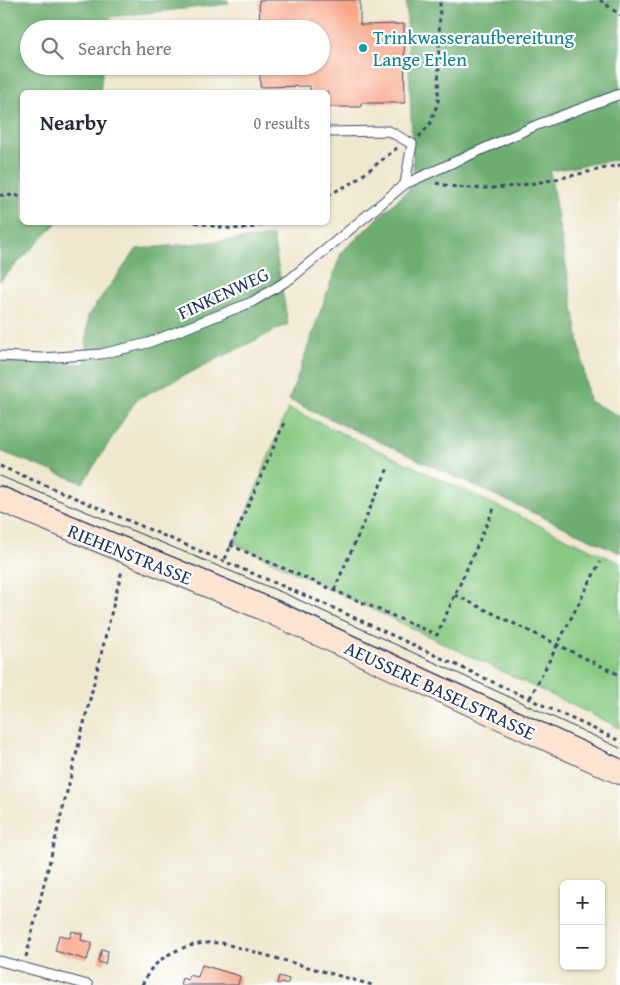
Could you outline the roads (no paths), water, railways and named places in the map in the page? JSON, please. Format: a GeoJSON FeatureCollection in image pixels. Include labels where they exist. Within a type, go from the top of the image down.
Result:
{"type":"FeatureCollection","features":[{"type":"Feature","properties":{"kind":"main road","name":"RIEHENSTRASSE"},"geometry":{"type":"LineString","coordinates":[[0,499],[126,553],[261,607]]}},
{"type":"Feature","properties":{"kind":"main road","name":"AEUSSERE BASELSTRASSE"},"geometry":{"type":"LineString","coordinates":[[261,607],[620,772]]}},
{"type":"Feature","properties":{"kind":"lane","name":"FINKENWEG"},"geometry":{"type":"LineString","coordinates":[[0,356],[42,358],[110,352],[148,344],[252,302],[290,279],[405,184],[537,125],[620,94]]}},
{"type":"Feature","properties":{"kind":"lane"},"geometry":{"type":"LineString","coordinates":[[330,132],[389,131],[412,144],[405,184]]}},
{"type":"Feature","properties":{"kind":"lane"},"geometry":{"type":"LineString","coordinates":[[0,961],[88,985]]}},
{"type":"Feature","properties":{"kind":"tram line"},"geometry":{"type":"LineString","coordinates":[[0,476],[286,594],[620,748]]}},
{"type":"Feature","properties":{"kind":"tram line"},"geometry":{"type":"LineString","coordinates":[[0,485],[282,602],[620,758]]}},
{"type":"Feature","properties":{"kind":"place","name":"Trinkwasseraufbereitung Lange Erlen"},"geometry":{"type":"Point","coordinates":[363,48]}}]}
